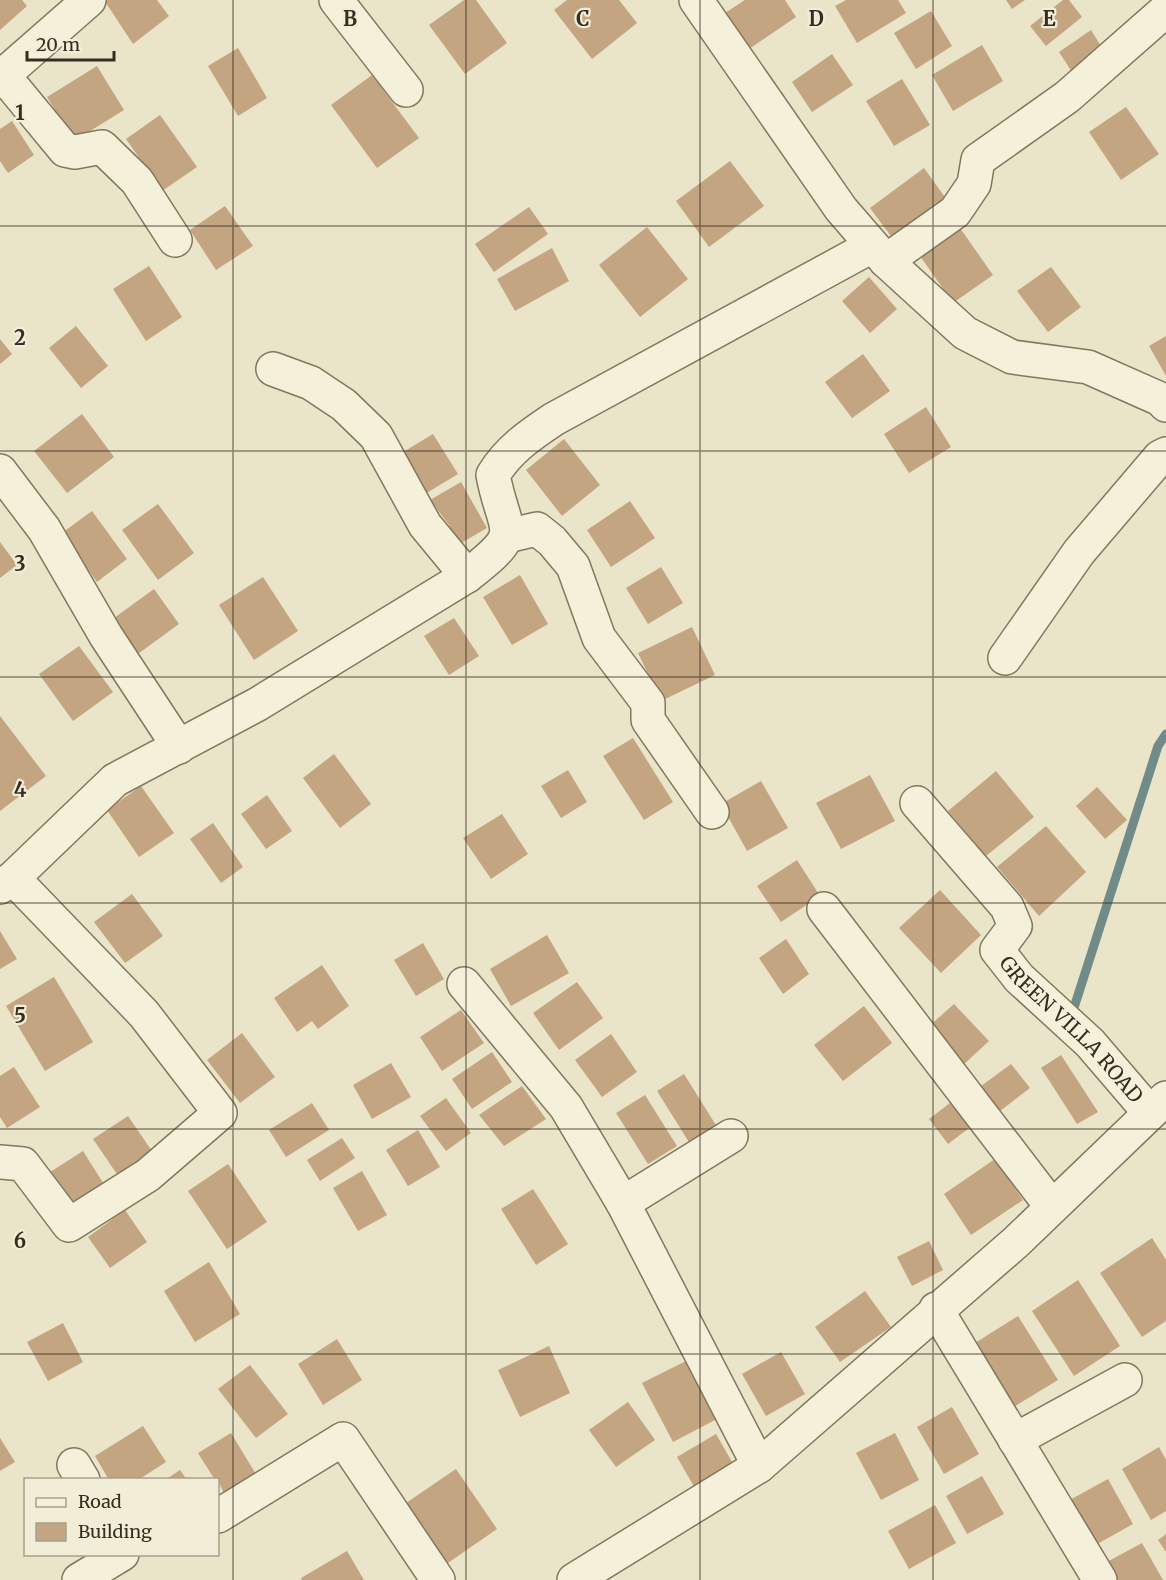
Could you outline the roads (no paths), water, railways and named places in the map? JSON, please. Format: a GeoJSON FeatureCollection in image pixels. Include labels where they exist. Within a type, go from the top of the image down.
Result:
{"type":"FeatureCollection","features":[{"type":"Feature","properties":{"kind":"street"},"geometry":{"type":"LineString","coordinates":[[89,0],[56,12],[1,77],[65,150],[75,152],[102,147],[137,181],[175,240]]}},
{"type":"Feature","properties":{"kind":"street"},"geometry":{"type":"LineString","coordinates":[[336,0],[406,90]]}},
{"type":"Feature","properties":{"kind":"street"},"geometry":{"type":"LineString","coordinates":[[696,0],[841,209],[879,254],[965,333],[1012,357],[1088,368],[1160,399],[1166,405]]}},
{"type":"Feature","properties":{"kind":"street"},"geometry":{"type":"LineString","coordinates":[[0,1162],[23,1164],[69,1225],[148,1175],[220,1113],[144,1014],[7,883],[115,780],[258,704],[467,576],[498,552],[507,536],[508,525],[493,475],[503,458],[523,440],[564,413],[879,254],[955,212],[974,184],[978,160],[1067,97],[1166,10]]}},
{"type":"Feature","properties":{"kind":"street"},"geometry":{"type":"LineString","coordinates":[[273,369],[311,383],[344,405],[376,436],[425,525],[467,576]]}},
{"type":"Feature","properties":{"kind":"street"},"geometry":{"type":"LineString","coordinates":[[1005,658],[1079,552],[1160,457],[1166,454]]}},
{"type":"Feature","properties":{"kind":"street"},"geometry":{"type":"LineString","coordinates":[[0,471],[44,529],[106,636],[179,747]]}},
{"type":"Feature","properties":{"kind":"street"},"geometry":{"type":"LineString","coordinates":[[507,536],[537,529],[552,541],[573,566],[599,638],[648,703],[648,720],[712,812]]}},
{"type":"Feature","properties":{"kind":"street","name":"GREEN VILLA ROAD"},"geometry":{"type":"LineString","coordinates":[[917,803],[1007,908],[1015,926],[997,950],[1019,978],[1158,1106]]}},
{"type":"Feature","properties":{"kind":"street"},"geometry":{"type":"LineString","coordinates":[[824,909],[1052,1207]]}},
{"type":"Feature","properties":{"kind":"street"},"geometry":{"type":"LineString","coordinates":[[464,984],[566,1107],[623,1203],[759,1466]]}},
{"type":"Feature","properties":{"kind":"street"},"geometry":{"type":"LineString","coordinates":[[574,1580],[759,1466],[820,1415],[936,1309],[1016,1242],[1158,1106]]}},
{"type":"Feature","properties":{"kind":"street"},"geometry":{"type":"LineString","coordinates":[[623,1203],[731,1136]]}},
{"type":"Feature","properties":{"kind":"street"},"geometry":{"type":"LineString","coordinates":[[936,1309],[1100,1580]]}},
{"type":"Feature","properties":{"kind":"street"},"geometry":{"type":"LineString","coordinates":[[1015,1440],[1125,1380]]}},
{"type":"Feature","properties":{"kind":"street"},"geometry":{"type":"LineString","coordinates":[[219,1515],[343,1439],[438,1580]]}},
{"type":"Feature","properties":{"kind":"street"},"geometry":{"type":"LineString","coordinates":[[79,1580],[119,1556]]}},
{"type":"Feature","properties":{"kind":"waterway"},"geometry":{"type":"LineString","coordinates":[[1071,1017],[1158,746],[1166,734]]}}]}
